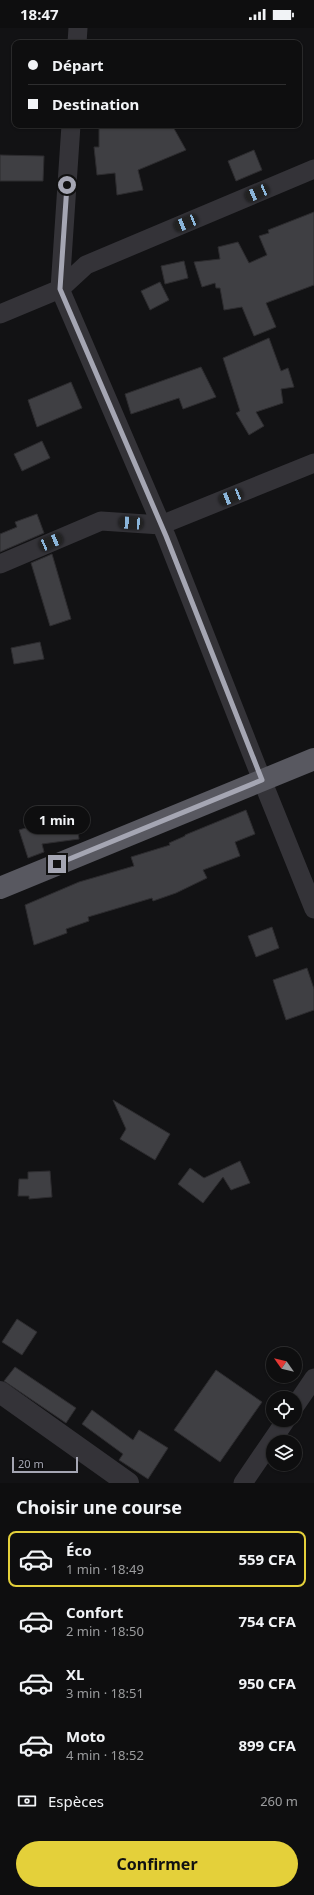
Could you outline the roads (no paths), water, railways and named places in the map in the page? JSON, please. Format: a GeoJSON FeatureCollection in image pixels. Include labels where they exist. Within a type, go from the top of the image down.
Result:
{"type":"FeatureCollection","features":[{"type":"Feature","properties":{"kind":"highway"},"geometry":{"type":"LineString","coordinates":[[0,888],[314,759]]}},
{"type":"Feature","properties":{"kind":"street"},"geometry":{"type":"LineString","coordinates":[[77,40],[78,28]]}},
{"type":"Feature","properties":{"kind":"street"},"geometry":{"type":"LineString","coordinates":[[71,128],[60,289],[161,525],[314,909]]}},
{"type":"Feature","properties":{"kind":"street"},"geometry":{"type":"LineString","coordinates":[[0,314],[60,289],[86,265],[314,170]]}},
{"type":"Feature","properties":{"kind":"street"},"geometry":{"type":"LineString","coordinates":[[0,564],[101,521],[161,525],[314,463]]}},
{"type":"Feature","properties":{"kind":"street"},"geometry":{"type":"LineString","coordinates":[[302,1396],[314,1378]]}},
{"type":"Feature","properties":{"kind":"street"},"geometry":{"type":"LineString","coordinates":[[0,1392],[128,1483]]}},
{"type":"Feature","properties":{"kind":"street"},"geometry":{"type":"LineString","coordinates":[[243,1483],[281,1427]]}}]}
